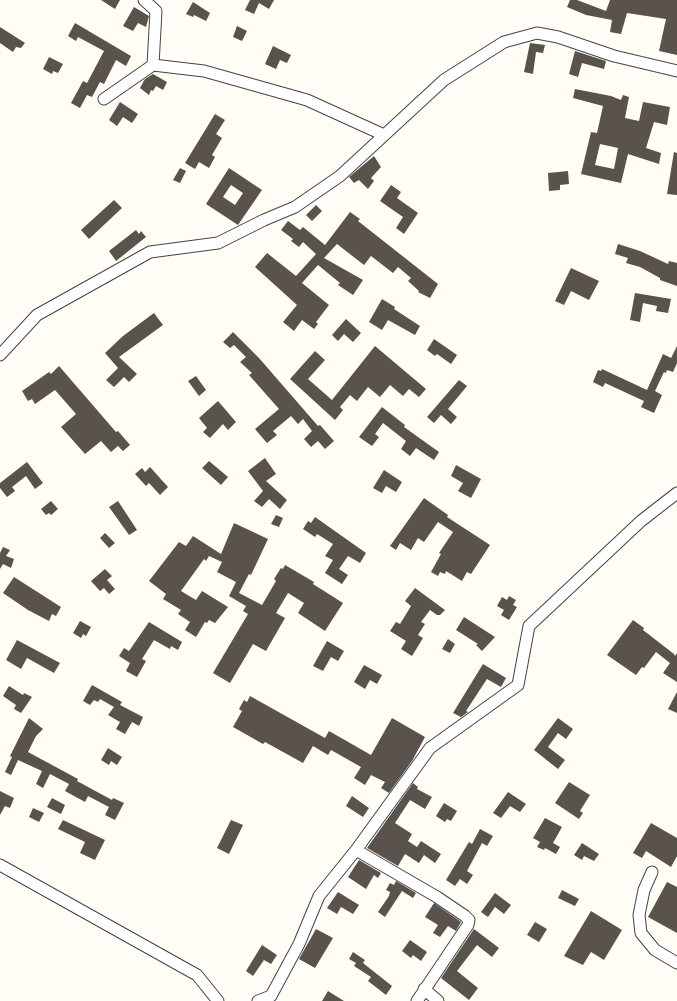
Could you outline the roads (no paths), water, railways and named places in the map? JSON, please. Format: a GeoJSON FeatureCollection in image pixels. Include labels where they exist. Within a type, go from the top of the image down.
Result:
{"type":"FeatureCollection","features":[{"type":"Feature","properties":{"kind":"street"},"geometry":{"type":"LineString","coordinates":[[144,0],[156,10],[154,65]]}},
{"type":"Feature","properties":{"kind":"street"},"geometry":{"type":"LineString","coordinates":[[0,355],[37,315],[150,252],[218,242],[295,207],[340,176],[444,80],[504,42],[537,33],[558,37],[614,56],[677,71]]}},
{"type":"Feature","properties":{"kind":"street"},"geometry":{"type":"LineString","coordinates":[[104,99],[154,65],[204,71],[307,100],[384,134]]}},
{"type":"Feature","properties":{"kind":"street"},"geometry":{"type":"LineString","coordinates":[[258,1001],[271,996],[299,944],[319,896],[356,850],[430,748],[518,686],[528,626],[641,521],[677,493]]}},
{"type":"Feature","properties":{"kind":"street"},"geometry":{"type":"LineString","coordinates":[[356,850],[437,897],[466,916],[469,920],[468,925],[417,1001]]}},
{"type":"Feature","properties":{"kind":"street"},"geometry":{"type":"LineString","coordinates":[[0,865],[197,975],[218,1001]]}},
{"type":"Feature","properties":{"kind":"street"},"geometry":{"type":"LineString","coordinates":[[652,872],[644,890],[638,915],[641,933],[655,950],[677,963]]}},
{"type":"Feature","properties":{"kind":"street"},"geometry":{"type":"LineString","coordinates":[[424,989],[438,1001]]}}]}
